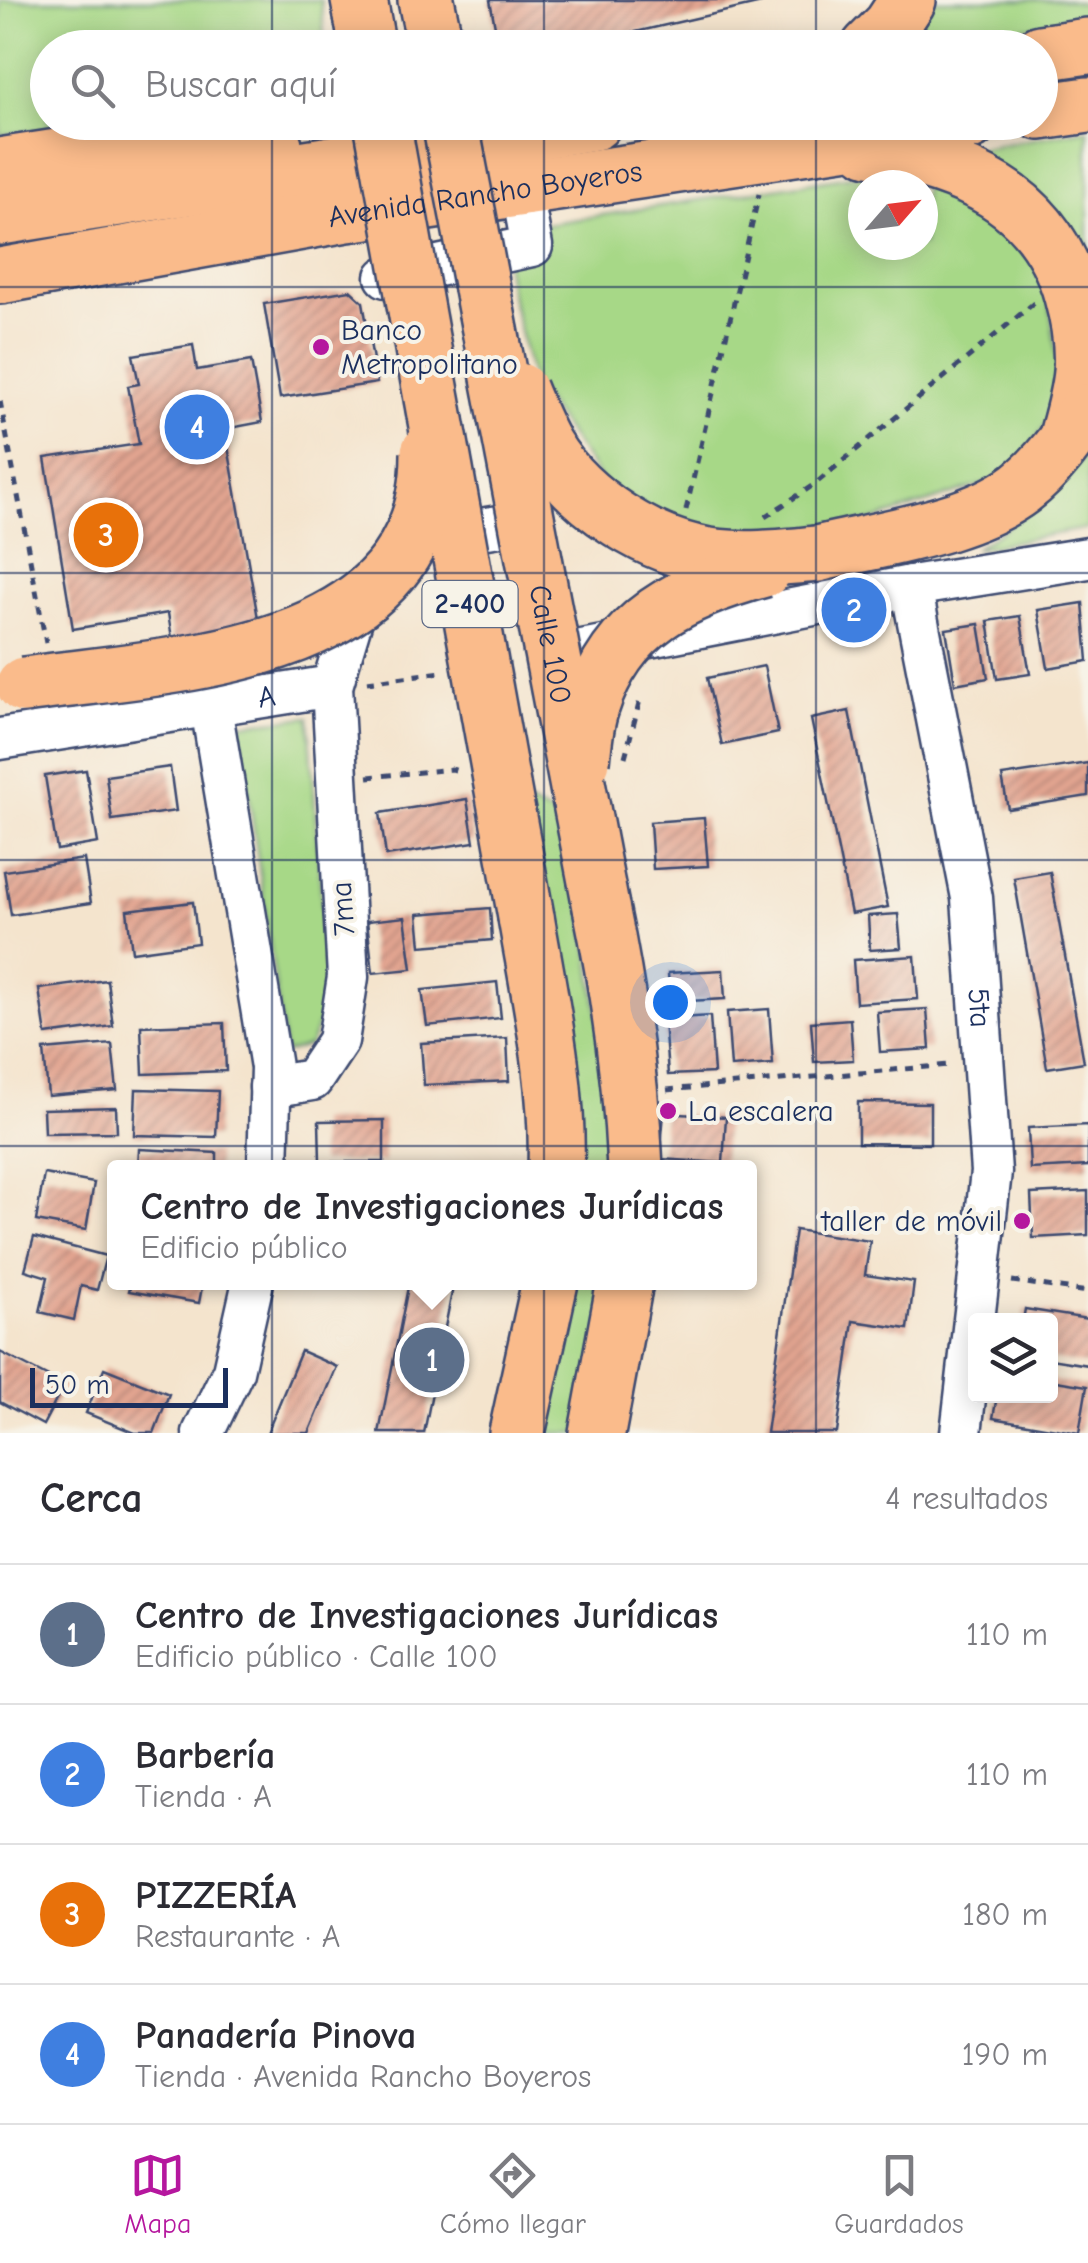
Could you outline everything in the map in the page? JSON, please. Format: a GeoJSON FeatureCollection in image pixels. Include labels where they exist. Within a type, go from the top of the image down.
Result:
{"type":"FeatureCollection","features":[{"type":"Feature","properties":{"kind":"highway"},"geometry":{"type":"LineString","coordinates":[[359,0],[365,30]]}},
{"type":"Feature","properties":{"kind":"highway"},"geometry":{"type":"LineString","coordinates":[[426,0],[432,30]]}},
{"type":"Feature","properties":{"kind":"highway"},"geometry":{"type":"LineString","coordinates":[[887,30],[915,22]]}},
{"type":"Feature","properties":{"kind":"highway"},"geometry":{"type":"LineString","coordinates":[[1058,44],[1088,46]]}},
{"type":"Feature","properties":{"kind":"highway"},"geometry":{"type":"LineString","coordinates":[[1058,110],[1088,106]]}},
{"type":"Feature","properties":{"kind":"highway"},"geometry":{"type":"LineString","coordinates":[[0,166],[109,149],[347,140]]}},
{"type":"Feature","properties":{"kind":"highway","name":"Avenida Rancho Boyeros"},"geometry":{"type":"LineString","coordinates":[[0,217],[374,140]]}},
{"type":"Feature","properties":{"kind":"highway","name":"2-400"},"geometry":{"type":"LineString","coordinates":[[379,140],[414,290],[526,917],[546,1033],[556,1160]]}},
{"type":"Feature","properties":{"kind":"highway","name":"Calle 100"},"geometry":{"type":"LineString","coordinates":[[463,140],[480,275],[600,777],[602,907],[632,1091],[635,1160]]}},
{"type":"Feature","properties":{"kind":"highway","name":"Avenida Rancho Boyeros"},"geometry":{"type":"LineString","coordinates":[[3,276],[346,214],[521,188],[773,170],[896,140]]}},
{"type":"Feature","properties":{"kind":"highway"},"geometry":{"type":"LineString","coordinates":[[600,777],[589,711],[616,652],[644,621],[731,577],[944,522],[1020,489],[1077,422],[1082,351],[1078,320],[1066,276],[1044,233],[1026,212],[987,185],[938,164],[880,150],[834,144],[773,170]]}},
{"type":"Feature","properties":{"kind":"highway"},"geometry":{"type":"LineString","coordinates":[[480,275],[520,394],[546,448],[580,489],[649,536],[685,551],[747,559],[816,554]]}},
{"type":"Feature","properties":{"kind":"highway"},"geometry":{"type":"LineString","coordinates":[[24,674],[224,656],[332,620],[384,580],[417,528],[429,471],[429,432],[414,290]]}},
{"type":"Feature","properties":{"kind":"highway"},"geometry":{"type":"LineString","coordinates":[[518,1433],[548,1290]]}},
{"type":"Feature","properties":{"kind":"highway"},"geometry":{"type":"LineString","coordinates":[[596,1433],[624,1290]]}},
{"type":"Feature","properties":{"kind":"street"},"geometry":{"type":"LineString","coordinates":[[442,0],[448,30]]}},
{"type":"Feature","properties":{"kind":"street"},"geometry":{"type":"LineString","coordinates":[[436,536],[385,275],[532,246],[521,188]]}},
{"type":"Feature","properties":{"kind":"street"},"geometry":{"type":"LineString","coordinates":[[332,686],[374,549],[499,526]]}},
{"type":"Feature","properties":{"kind":"street"},"geometry":{"type":"LineString","coordinates":[[567,652],[912,586],[1088,558]]}},
{"type":"Feature","properties":{"kind":"street","name":"5ta"},"geometry":{"type":"LineString","coordinates":[[912,586],[972,898],[992,1172],[961,1433]]}},
{"type":"Feature","properties":{"kind":"street","name":"A"},"geometry":{"type":"LineString","coordinates":[[0,740],[332,686]]}},
{"type":"Feature","properties":{"kind":"street","name":"7ma"},"geometry":{"type":"LineString","coordinates":[[270,1087],[312,1080],[338,1041],[348,977],[332,686]]}},
{"type":"Feature","properties":{"kind":"street"},"geometry":{"type":"LineString","coordinates":[[210,706],[270,1067],[268,1160]]}},
{"type":"Feature","properties":{"kind":"street"},"geometry":{"type":"LineString","coordinates":[[203,1433],[233,1371],[251,1290]]}},
{"type":"Feature","properties":{"kind":"path"},"geometry":{"type":"LineString","coordinates":[[683,522],[773,170]]}},
{"type":"Feature","properties":{"kind":"path"},"geometry":{"type":"LineString","coordinates":[[751,526],[815,484],[1066,276]]}},
{"type":"Feature","properties":{"kind":"path"},"geometry":{"type":"LineString","coordinates":[[0,401],[24,674]]}},
{"type":"Feature","properties":{"kind":"path"},"geometry":{"type":"LineString","coordinates":[[600,777],[640,698]]}},
{"type":"Feature","properties":{"kind":"path"},"geometry":{"type":"LineString","coordinates":[[650,1091],[983,1062]]}},
{"type":"Feature","properties":{"kind":"path"},"geometry":{"type":"LineString","coordinates":[[979,1277],[1088,1292]]}},
{"type":"Feature","properties":{"kind":"green space"},"geometry":{"type":"Polygon","coordinates":[[[0,0],[321,0],[324,30],[30,30],[30,131],[0,135],[0,0]]]}},
{"type":"Feature","properties":{"kind":"green space"},"geometry":{"type":"Polygon","coordinates":[[[932,0],[1068,0],[1088,4],[1088,20],[1002,30],[914,30],[932,0]]]}},
{"type":"Feature","properties":{"kind":"green space"},"geometry":{"type":"Polygon","coordinates":[[[1088,129],[1088,244],[1084,256],[953,153],[1026,140],[1058,140],[1058,134],[1088,129]]]}},
{"type":"Feature","properties":{"kind":"green space"},"geometry":{"type":"Polygon","coordinates":[[[848,176],[848,260],[938,260],[938,179],[951,182],[1043,254],[1062,400],[1011,475],[868,522],[789,530],[705,530],[667,523],[605,485],[533,384],[509,287],[501,231],[848,176]]]}},
{"type":"Feature","properties":{"kind":"green space"},"geometry":{"type":"Polygon","coordinates":[[[1088,454],[1088,528],[974,549],[1010,525],[1088,454]]]}},
{"type":"Feature","properties":{"kind":"green space"},"geometry":{"type":"Polygon","coordinates":[[[309,717],[328,998],[310,1045],[285,1053],[239,724],[309,717]]]}},
{"type":"Feature","properties":{"kind":"green space"},"geometry":{"type":"Polygon","coordinates":[[[522,801],[570,822],[619,1160],[569,1160],[522,801]]]}},
{"type":"Feature","properties":{"kind":"green space"},"geometry":{"type":"Polygon","coordinates":[[[563,1290],[610,1290],[581,1433],[534,1433],[563,1290]]]}},
{"type":"Feature","properties":{"kind":"building"},"geometry":{"type":"Polygon","coordinates":[[[490,0],[766,0],[644,30],[496,30],[490,0]]]}},
{"type":"Feature","properties":{"kind":"building","name":"Banco Metropolitano"},"geometry":{"type":"Polygon","coordinates":[[[350,290],[363,302],[377,383],[280,398],[264,304],[350,290]]]}},
{"type":"Feature","properties":{"kind":"building"},"geometry":{"type":"Polygon","coordinates":[[[193,345],[197,370],[251,361],[262,422],[225,429],[260,630],[173,645],[168,613],[73,629],[45,458],[139,444],[128,386],[139,384],[133,355],[193,345]]]}},
{"type":"Feature","properties":{"kind":"building"},"geometry":{"type":"Polygon","coordinates":[[[1083,603],[1088,661],[1048,668],[1038,610],[1083,603]]]}},
{"type":"Feature","properties":{"kind":"building"},"geometry":{"type":"Polygon","coordinates":[[[1020,616],[1030,674],[997,679],[988,621],[1020,616]]]}},
{"type":"Feature","properties":{"kind":"building"},"geometry":{"type":"Polygon","coordinates":[[[979,624],[988,678],[955,684],[946,629],[979,624]]]}},
{"type":"Feature","properties":{"kind":"building"},"geometry":{"type":"Polygon","coordinates":[[[764,666],[778,733],[722,745],[707,678],[764,666]]]}},
{"type":"Feature","properties":{"kind":"building"},"geometry":{"type":"Polygon","coordinates":[[[849,711],[888,907],[851,914],[811,719],[849,711]]]}},
{"type":"Feature","properties":{"kind":"building"},"geometry":{"type":"Polygon","coordinates":[[[1088,763],[1088,796],[1008,809],[1002,776],[1088,763]]]}},
{"type":"Feature","properties":{"kind":"building"},"geometry":{"type":"Polygon","coordinates":[[[170,767],[176,811],[112,820],[106,776],[170,767]]]}},
{"type":"Feature","properties":{"kind":"building"},"geometry":{"type":"Polygon","coordinates":[[[86,770],[98,843],[57,850],[45,776],[86,770]]]}},
{"type":"Feature","properties":{"kind":"building"},"geometry":{"type":"Polygon","coordinates":[[[467,799],[474,842],[386,856],[380,813],[467,799]]]}},
{"type":"Feature","properties":{"kind":"building"},"geometry":{"type":"Polygon","coordinates":[[[704,818],[708,866],[653,869],[650,822],[704,818]]]}},
{"type":"Feature","properties":{"kind":"building"},"geometry":{"type":"Polygon","coordinates":[[[84,859],[91,903],[11,915],[4,871],[84,859]]]}},
{"type":"Feature","properties":{"kind":"building"},"geometry":{"type":"Polygon","coordinates":[[[1050,872],[1084,1062],[1047,1068],[1014,878],[1050,872]]]}},
{"type":"Feature","properties":{"kind":"building"},"geometry":{"type":"Polygon","coordinates":[[[193,902],[198,943],[132,952],[127,910],[193,902]]]}},
{"type":"Feature","properties":{"kind":"building"},"geometry":{"type":"Polygon","coordinates":[[[490,908],[492,940],[421,946],[418,914],[490,908]]]}},
{"type":"Feature","properties":{"kind":"building"},"geometry":{"type":"Polygon","coordinates":[[[898,914],[901,948],[870,950],[868,916],[898,914]]]}},
{"type":"Feature","properties":{"kind":"building"},"geometry":{"type":"Polygon","coordinates":[[[405,917],[412,969],[373,973],[367,921],[405,917]]]}},
{"type":"Feature","properties":{"kind":"building"},"geometry":{"type":"Polygon","coordinates":[[[915,956],[918,999],[856,1003],[853,960],[915,956]]]}},
{"type":"Feature","properties":{"kind":"building"},"geometry":{"type":"Polygon","coordinates":[[[723,970],[725,999],[670,1002],[668,973],[723,970]]]}},
{"type":"Feature","properties":{"kind":"building"},"geometry":{"type":"Polygon","coordinates":[[[107,980],[113,1026],[46,1035],[39,989],[107,980]]]}},
{"type":"Feature","properties":{"kind":"building"},"geometry":{"type":"Polygon","coordinates":[[[497,982],[501,1018],[427,1026],[422,990],[497,982]]]}},
{"type":"Feature","properties":{"kind":"building"},"geometry":{"type":"Polygon","coordinates":[[[769,1009],[773,1064],[731,1067],[727,1012],[769,1009]]]}},
{"type":"Feature","properties":{"kind":"building"},"geometry":{"type":"Polygon","coordinates":[[[927,1009],[930,1049],[880,1052],[877,1012],[927,1009]]]}},
{"type":"Feature","properties":{"kind":"building"},"geometry":{"type":"Polygon","coordinates":[[[710,1016],[714,1073],[668,1075],[664,1019],[710,1016]]]}},
{"type":"Feature","properties":{"kind":"building"},"geometry":{"type":"Polygon","coordinates":[[[850,1019],[853,1060],[814,1062],[811,1022],[850,1019]]]}},
{"type":"Feature","properties":{"kind":"building"},"geometry":{"type":"Polygon","coordinates":[[[224,1023],[226,1071],[143,1074],[141,1026],[224,1023]]]}},
{"type":"Feature","properties":{"kind":"building"},"geometry":{"type":"Polygon","coordinates":[[[507,1038],[509,1081],[424,1085],[421,1043],[507,1038]]]}},
{"type":"Feature","properties":{"kind":"building"},"geometry":{"type":"Polygon","coordinates":[[[112,1044],[117,1090],[48,1096],[44,1050],[112,1044]]]}},
{"type":"Feature","properties":{"kind":"building"},"geometry":{"type":"Polygon","coordinates":[[[136,1089],[218,1091],[216,1137],[134,1135],[136,1089]]]}},
{"type":"Feature","properties":{"kind":"building"},"geometry":{"type":"Polygon","coordinates":[[[858,1102],[930,1103],[930,1144],[858,1143],[858,1102]]]}},
{"type":"Feature","properties":{"kind":"building"},"geometry":{"type":"Polygon","coordinates":[[[116,1107],[117,1132],[44,1133],[43,1109],[116,1107]]]}},
{"type":"Feature","properties":{"kind":"building"},"geometry":{"type":"Polygon","coordinates":[[[664,1113],[726,1117],[723,1160],[660,1159],[664,1113]]]}},
{"type":"Feature","properties":{"kind":"building"},"geometry":{"type":"Polygon","coordinates":[[[384,1120],[384,1160],[320,1160],[319,1121],[384,1120]]]}},
{"type":"Feature","properties":{"kind":"building"},"geometry":{"type":"Polygon","coordinates":[[[1088,1125],[1088,1166],[1030,1169],[1028,1128],[1088,1125]]]}},
{"type":"Feature","properties":{"kind":"building"},"geometry":{"type":"Polygon","coordinates":[[[139,1149],[217,1153],[217,1160],[138,1160],[139,1149]]]}},
{"type":"Feature","properties":{"kind":"building"},"geometry":{"type":"Polygon","coordinates":[[[44,1174],[94,1183],[86,1230],[36,1221],[44,1174]]]}},
{"type":"Feature","properties":{"kind":"building"},"geometry":{"type":"Polygon","coordinates":[[[1088,1191],[1088,1235],[1033,1238],[1031,1194],[1088,1191]]]}},
{"type":"Feature","properties":{"kind":"building"},"geometry":{"type":"Polygon","coordinates":[[[795,1230],[870,1241],[865,1275],[914,1282],[908,1329],[853,1321],[837,1433],[766,1433],[795,1230]]]}},
{"type":"Feature","properties":{"kind":"building"},"geometry":{"type":"Polygon","coordinates":[[[34,1237],[106,1256],[97,1290],[81,1286],[74,1320],[40,1312],[48,1277],[25,1270],[34,1237]]]}},
{"type":"Feature","properties":{"kind":"building"},"geometry":{"type":"Polygon","coordinates":[[[129,1290],[201,1290],[199,1303],[129,1290]]]}},
{"type":"Feature","properties":{"kind":"building"},"geometry":{"type":"Polygon","coordinates":[[[407,1290],[452,1290],[424,1433],[379,1433],[407,1290]]]}},
{"type":"Feature","properties":{"kind":"building"},"geometry":{"type":"Polygon","coordinates":[[[1058,1314],[1088,1319],[1088,1365],[1058,1360],[1058,1314]]]}},
{"type":"Feature","properties":{"kind":"building"},"geometry":{"type":"Polygon","coordinates":[[[301,1351],[337,1367],[309,1433],[267,1433],[301,1351]]]}},
{"type":"Feature","properties":{"kind":"building"},"geometry":{"type":"Polygon","coordinates":[[[0,1352],[64,1385],[43,1425],[0,1402],[0,1352]]]}},
{"type":"Feature","properties":{"kind":"building"},"geometry":{"type":"Polygon","coordinates":[[[104,1368],[169,1394],[154,1433],[135,1433],[86,1413],[104,1368]]]}},
{"type":"Feature","properties":{"kind":"building"},"geometry":{"type":"Polygon","coordinates":[[[1058,1381],[1087,1386],[1079,1433],[993,1418],[996,1403],[1058,1403],[1058,1381]]]}},
{"type":"Feature","properties":{"kind":"place","name":"Banco Metropolitano"},"geometry":{"type":"Point","coordinates":[321,347]}},
{"type":"Feature","properties":{"kind":"place","name":"Panadería Pinova"},"geometry":{"type":"Point","coordinates":[197,427]}},
{"type":"Feature","properties":{"kind":"place","name":"PIZZERÍA"},"geometry":{"type":"Point","coordinates":[106,535]}},
{"type":"Feature","properties":{"kind":"place","name":"Barbería"},"geometry":{"type":"Point","coordinates":[854,610]}},
{"type":"Feature","properties":{"kind":"place","name":"La escalera"},"geometry":{"type":"Point","coordinates":[668,1111]}},
{"type":"Feature","properties":{"kind":"place","name":"taller de móvil"},"geometry":{"type":"Point","coordinates":[1022,1221]}},
{"type":"Feature","properties":{"kind":"place","name":"Centro de Investigaciones Jurídicas"},"geometry":{"type":"Point","coordinates":[432,1360]}}]}
